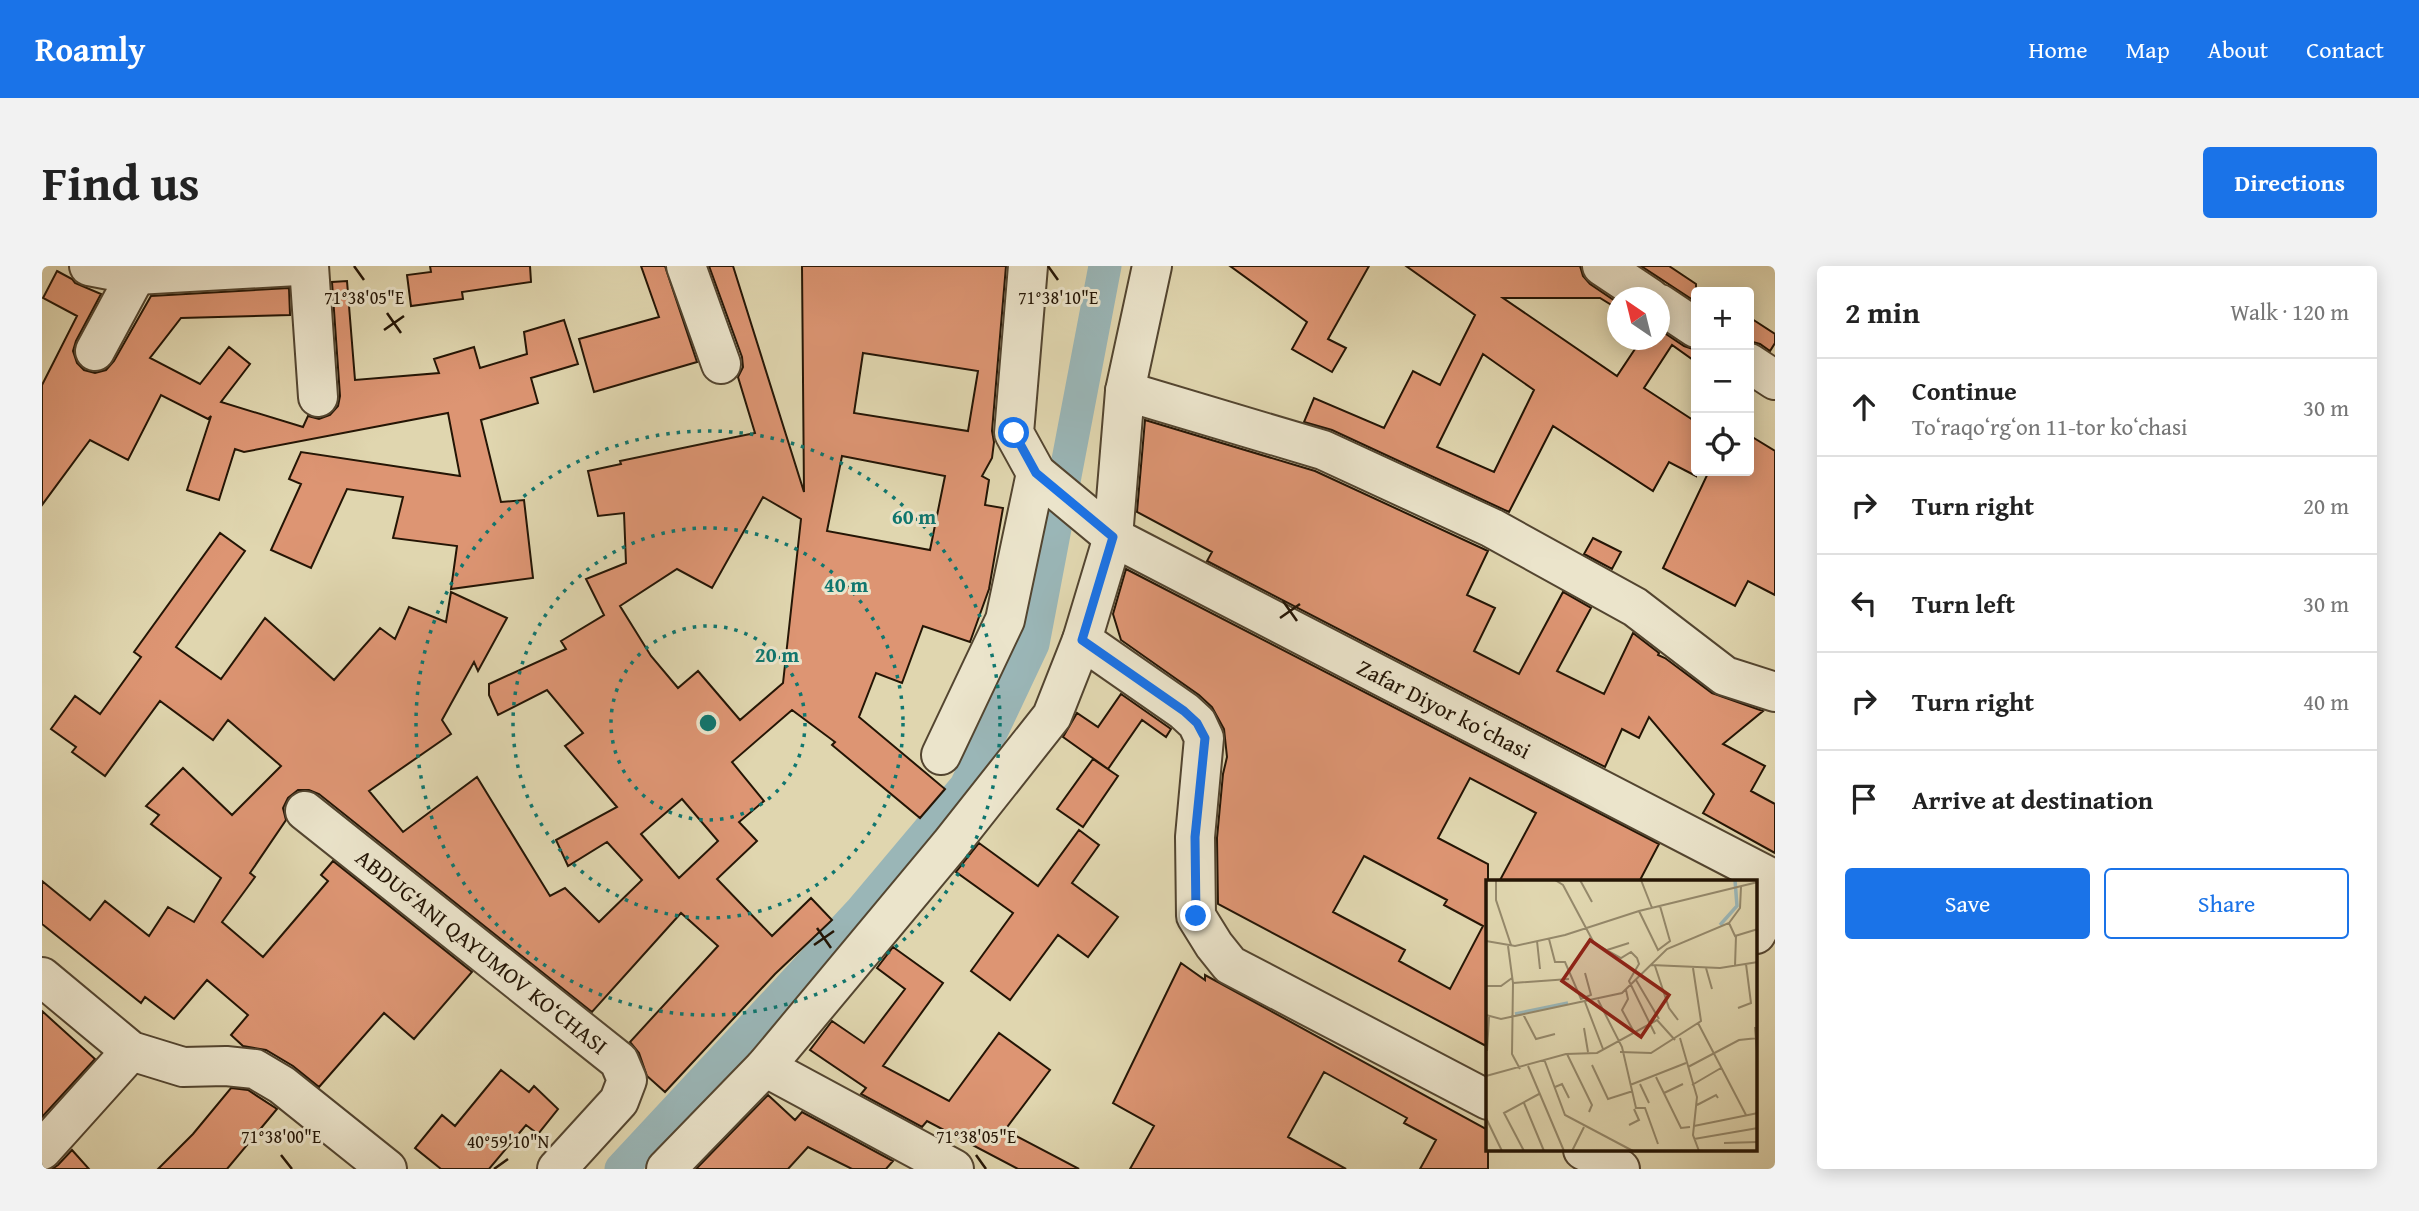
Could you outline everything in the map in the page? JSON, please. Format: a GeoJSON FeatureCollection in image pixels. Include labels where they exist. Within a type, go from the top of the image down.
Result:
{"type":"FeatureCollection","features":[{"type":"Feature","properties":{"kind":"street"},"geometry":{"type":"LineString","coordinates":[[89,266],[136,275],[297,266]]}},
{"type":"Feature","properties":{"kind":"street"},"geometry":{"type":"LineString","coordinates":[[309,266],[318,397]]}},
{"type":"Feature","properties":{"kind":"street"},"geometry":{"type":"LineString","coordinates":[[686,266],[721,364]]}},
{"type":"Feature","properties":{"kind":"street"},"geometry":{"type":"LineString","coordinates":[[942,755],[1005,620],[1038,474],[1014,433],[1028,266]]}},
{"type":"Feature","properties":{"kind":"street"},"geometry":{"type":"LineString","coordinates":[[666,1169],[765,1067],[950,845],[1052,716],[1082,640],[1125,391],[1152,266]]}},
{"type":"Feature","properties":{"kind":"street"},"geometry":{"type":"LineString","coordinates":[[1602,266],[1634,287]]}},
{"type":"Feature","properties":{"kind":"street"},"geometry":{"type":"LineString","coordinates":[[95,351],[136,275]]}},
{"type":"Feature","properties":{"kind":"street"},"geometry":{"type":"LineString","coordinates":[[1670,311],[1691,325]]}},
{"type":"Feature","properties":{"kind":"street"},"geometry":{"type":"LineString","coordinates":[[1754,366],[1775,380]]}},
{"type":"Feature","properties":{"kind":"street"},"geometry":{"type":"LineString","coordinates":[[1125,391],[1323,450],[1468,517],[1636,607],[1725,676],[1775,692]]}},
{"type":"Feature","properties":{"kind":"street","name":"Zafar Diyor koʻchasi"},"geometry":{"type":"LineString","coordinates":[[1038,474],[1103,529],[1775,880]]}},
{"type":"Feature","properties":{"kind":"street"},"geometry":{"type":"LineString","coordinates":[[1082,640],[1184,711],[1197,723],[1205,738],[1195,837],[1196,916],[1230,965],[1486,1099]]}},
{"type":"Feature","properties":{"kind":"street","name":"ABDUG‘ANI QAYUMOV KO‘CHASI"},"geometry":{"type":"LineString","coordinates":[[305,810],[619,1061],[627,1080],[619,1101],[557,1169]]}},
{"type":"Feature","properties":{"kind":"street"},"geometry":{"type":"LineString","coordinates":[[1758,930],[1775,899]]}},
{"type":"Feature","properties":{"kind":"street"},"geometry":{"type":"LineString","coordinates":[[42,977],[131,1051],[183,1067],[226,1066],[255,1069],[282,1085],[387,1169]]}},
{"type":"Feature","properties":{"kind":"street"},"geometry":{"type":"LineString","coordinates":[[42,1150],[131,1051]]}},
{"type":"Feature","properties":{"kind":"street"},"geometry":{"type":"LineString","coordinates":[[765,1067],[954,1169]]}},
{"type":"Feature","properties":{"kind":"street"},"geometry":{"type":"LineString","coordinates":[[1587,1152],[1620,1169]]}},
{"type":"Feature","properties":{"kind":"street"},"geometry":{"type":"LineString","coordinates":[[1629,1169],[1638,1152]]}},
{"type":"Feature","properties":{"kind":"building"},"geometry":{"type":"Polygon","coordinates":[[[430,266],[530,266],[531,282],[462,292],[463,299],[411,306],[407,275],[431,272],[430,266]]]}},
{"type":"Feature","properties":{"kind":"building"},"geometry":{"type":"Polygon","coordinates":[[[641,266],[665,266],[697,362],[594,392],[579,339],[659,317],[641,266]]]}},
{"type":"Feature","properties":{"kind":"building"},"geometry":{"type":"Polygon","coordinates":[[[709,266],[733,266],[804,492],[802,266],[1006,266],[992,431],[994,442],[992,458],[982,476],[989,480],[985,505],[1003,508],[989,589],[970,642],[923,626],[902,683],[876,673],[859,717],[945,789],[920,818],[832,745],[835,742],[792,710],[732,762],[764,801],[739,822],[757,841],[717,879],[772,936],[811,898],[832,920],[775,974],[665,1092],[647,1076],[639,1053],[630,1042],[718,946],[681,913],[592,1012],[319,794],[309,790],[298,790],[288,798],[283,808],[286,820],[250,873],[255,877],[222,922],[263,957],[328,881],[321,875],[333,861],[472,972],[414,1039],[384,1013],[319,1087],[293,1066],[266,1050],[243,1046],[231,1035],[248,1015],[207,980],[174,1019],[145,997],[141,1003],[42,924],[42,881],[90,920],[105,901],[149,936],[168,907],[194,922],[221,878],[151,824],[159,815],[146,806],[183,768],[232,815],[281,766],[228,720],[213,740],[160,701],[105,776],[72,752],[76,747],[51,729],[75,696],[100,714],[141,657],[134,652],[220,533],[245,551],[176,647],[221,679],[265,618],[334,680],[380,628],[395,639],[409,607],[446,622],[451,592],[507,618],[478,671],[474,662],[442,720],[451,734],[369,791],[403,832],[477,777],[550,896],[565,888],[599,922],[642,880],[607,842],[568,866],[556,840],[617,807],[565,746],[583,733],[547,690],[498,715],[489,695],[489,684],[566,649],[561,641],[604,615],[586,579],[626,563],[624,513],[598,516],[588,471],[621,464],[620,461],[755,433],[738,377],[743,367],[742,357],[709,266]],[[863,353],[854,413],[968,431],[978,371],[863,353]],[[842,456],[827,531],[930,550],[945,476],[842,456]],[[763,497],[712,588],[677,569],[620,606],[651,656],[678,688],[698,671],[740,720],[783,683],[801,519],[763,497]],[[682,799],[641,834],[679,878],[718,841],[682,799]]]}},
{"type":"Feature","properties":{"kind":"building"},"geometry":{"type":"Polygon","coordinates":[[[1230,266],[1369,266],[1328,339],[1346,348],[1332,372],[1292,349],[1307,322],[1230,266]]]}},
{"type":"Feature","properties":{"kind":"building"},"geometry":{"type":"Polygon","coordinates":[[[1406,266],[1580,266],[1583,276],[1590,284],[1607,296],[1607,302],[1600,298],[1503,298],[1617,376],[1634,350],[1669,350],[1644,388],[1691,419],[1691,473],[1669,462],[1653,491],[1553,426],[1509,512],[1332,430],[1304,422],[1314,398],[1384,428],[1413,371],[1440,385],[1475,315],[1406,266]],[[1483,354],[1437,447],[1494,472],[1534,390],[1483,354]]]}},
{"type":"Feature","properties":{"kind":"building"},"geometry":{"type":"Polygon","coordinates":[[[1641,266],[1669,266],[1696,284],[1696,287],[1691,287],[1691,299],[1641,266]]]}},
{"type":"Feature","properties":{"kind":"building"},"geometry":{"type":"Polygon","coordinates":[[[57,271],[75,283],[101,294],[73,351],[77,363],[84,370],[95,373],[106,370],[114,361],[151,296],[289,288],[290,315],[181,318],[150,358],[200,384],[229,347],[250,364],[221,402],[303,427],[308,416],[319,419],[330,415],[338,406],[340,396],[332,282],[347,281],[355,380],[439,373],[434,359],[474,347],[480,368],[527,354],[524,332],[564,320],[578,364],[531,378],[538,403],[481,420],[501,502],[524,500],[533,578],[451,589],[457,546],[393,538],[403,497],[347,489],[311,568],[271,550],[301,484],[289,479],[301,452],[460,476],[448,413],[244,452],[235,449],[219,500],[187,490],[211,416],[208,419],[161,395],[128,460],[90,440],[42,505],[42,385],[77,316],[43,298],[57,271]]]}},
{"type":"Feature","properties":{"kind":"building"},"geometry":{"type":"Polygon","coordinates":[[[1754,320],[1775,334],[1775,343],[1770,351],[1754,342],[1754,320]]]}},
{"type":"Feature","properties":{"kind":"building"},"geometry":{"type":"Polygon","coordinates":[[[1670,337],[1691,348],[1691,358],[1672,345],[1670,348],[1670,337]]]}},
{"type":"Feature","properties":{"kind":"building"},"geometry":{"type":"Polygon","coordinates":[[[1145,420],[1315,471],[1488,551],[1467,595],[1495,608],[1474,651],[1519,674],[1563,592],[1591,608],[1557,671],[1604,694],[1633,633],[1659,653],[1658,655],[1712,693],[1763,711],[1723,744],[1765,766],[1751,791],[1775,804],[1775,853],[1703,813],[1714,794],[1649,717],[1639,738],[1622,729],[1605,767],[1207,561],[1212,552],[1137,512],[1145,420]]]}},
{"type":"Feature","properties":{"kind":"building"},"geometry":{"type":"Polygon","coordinates":[[[1754,438],[1775,451],[1775,595],[1748,581],[1735,606],[1663,568],[1707,476],[1754,476],[1754,438]]]}},
{"type":"Feature","properties":{"kind":"building"},"geometry":{"type":"Polygon","coordinates":[[[1593,538],[1621,552],[1612,569],[1584,554],[1593,538]]]}},
{"type":"Feature","properties":{"kind":"building"},"geometry":{"type":"Polygon","coordinates":[[[1126,569],[1659,844],[1640,880],[1500,880],[1536,813],[1470,778],[1438,838],[1488,864],[1486,1046],[1218,904],[1217,838],[1227,757],[1224,729],[1212,707],[1199,695],[1121,640],[1113,614],[1126,569]],[[1364,856],[1333,912],[1405,950],[1399,961],[1450,989],[1483,926],[1444,905],[1447,900],[1364,856]]]}},
{"type":"Feature","properties":{"kind":"building"},"geometry":{"type":"Polygon","coordinates":[[[1121,694],[1171,729],[1166,737],[1142,720],[1108,769],[1063,737],[1077,713],[1098,727],[1121,694]]]}},
{"type":"Feature","properties":{"kind":"building"},"geometry":{"type":"Polygon","coordinates":[[[1093,759],[1118,776],[1083,827],[1057,809],[1093,759]]]}},
{"type":"Feature","properties":{"kind":"building"},"geometry":{"type":"Polygon","coordinates":[[[1079,830],[1099,845],[1072,883],[1118,917],[1088,957],[1058,935],[1010,1000],[971,971],[1013,913],[956,872],[979,843],[1038,886],[1079,830]]]}},
{"type":"Feature","properties":{"kind":"building"},"geometry":{"type":"Polygon","coordinates":[[[893,947],[943,983],[883,1066],[949,1101],[999,1033],[1050,1070],[1005,1130],[1079,1169],[1018,1169],[927,1121],[922,1127],[861,1094],[866,1088],[810,1050],[832,1021],[864,1043],[905,989],[877,968],[893,947]]]}},
{"type":"Feature","properties":{"kind":"building"},"geometry":{"type":"Polygon","coordinates":[[[1181,963],[1205,980],[1205,975],[1486,1129],[1488,1169],[1420,1169],[1436,1140],[1404,1123],[1407,1118],[1324,1072],[1288,1137],[1346,1169],[1130,1169],[1154,1126],[1113,1103],[1181,963]]]}},
{"type":"Feature","properties":{"kind":"building"},"geometry":{"type":"Polygon","coordinates":[[[42,1011],[95,1059],[42,1117],[42,1011]]]}},
{"type":"Feature","properties":{"kind":"building"},"geometry":{"type":"Polygon","coordinates":[[[501,1070],[529,1092],[534,1086],[558,1109],[538,1134],[526,1125],[489,1169],[441,1169],[415,1148],[442,1115],[455,1126],[501,1070]]]}},
{"type":"Feature","properties":{"kind":"building"},"geometry":{"type":"Polygon","coordinates":[[[231,1088],[248,1090],[277,1109],[227,1169],[158,1169],[193,1134],[231,1088]]]}},
{"type":"Feature","properties":{"kind":"building"},"geometry":{"type":"Polygon","coordinates":[[[768,1095],[795,1120],[802,1112],[893,1161],[886,1169],[852,1169],[808,1147],[788,1169],[696,1169],[768,1095]]]}},
{"type":"Feature","properties":{"kind":"building"},"geometry":{"type":"Polygon","coordinates":[[[72,1150],[89,1169],[52,1169],[58,1165],[72,1150]]]}},
{"type":"Feature","properties":{"kind":"waterway"},"geometry":{"type":"LineString","coordinates":[[621,1169],[860,912],[966,786],[1033,644],[1105,266]]}},
{"type":"Feature","properties":{"kind":"route"},"geometry":{"type":"LineString","coordinates":[[1014,433],[1036,473],[1113,537],[1082,640],[1184,711],[1197,723],[1205,738],[1195,837],[1196,916]]}}]}
